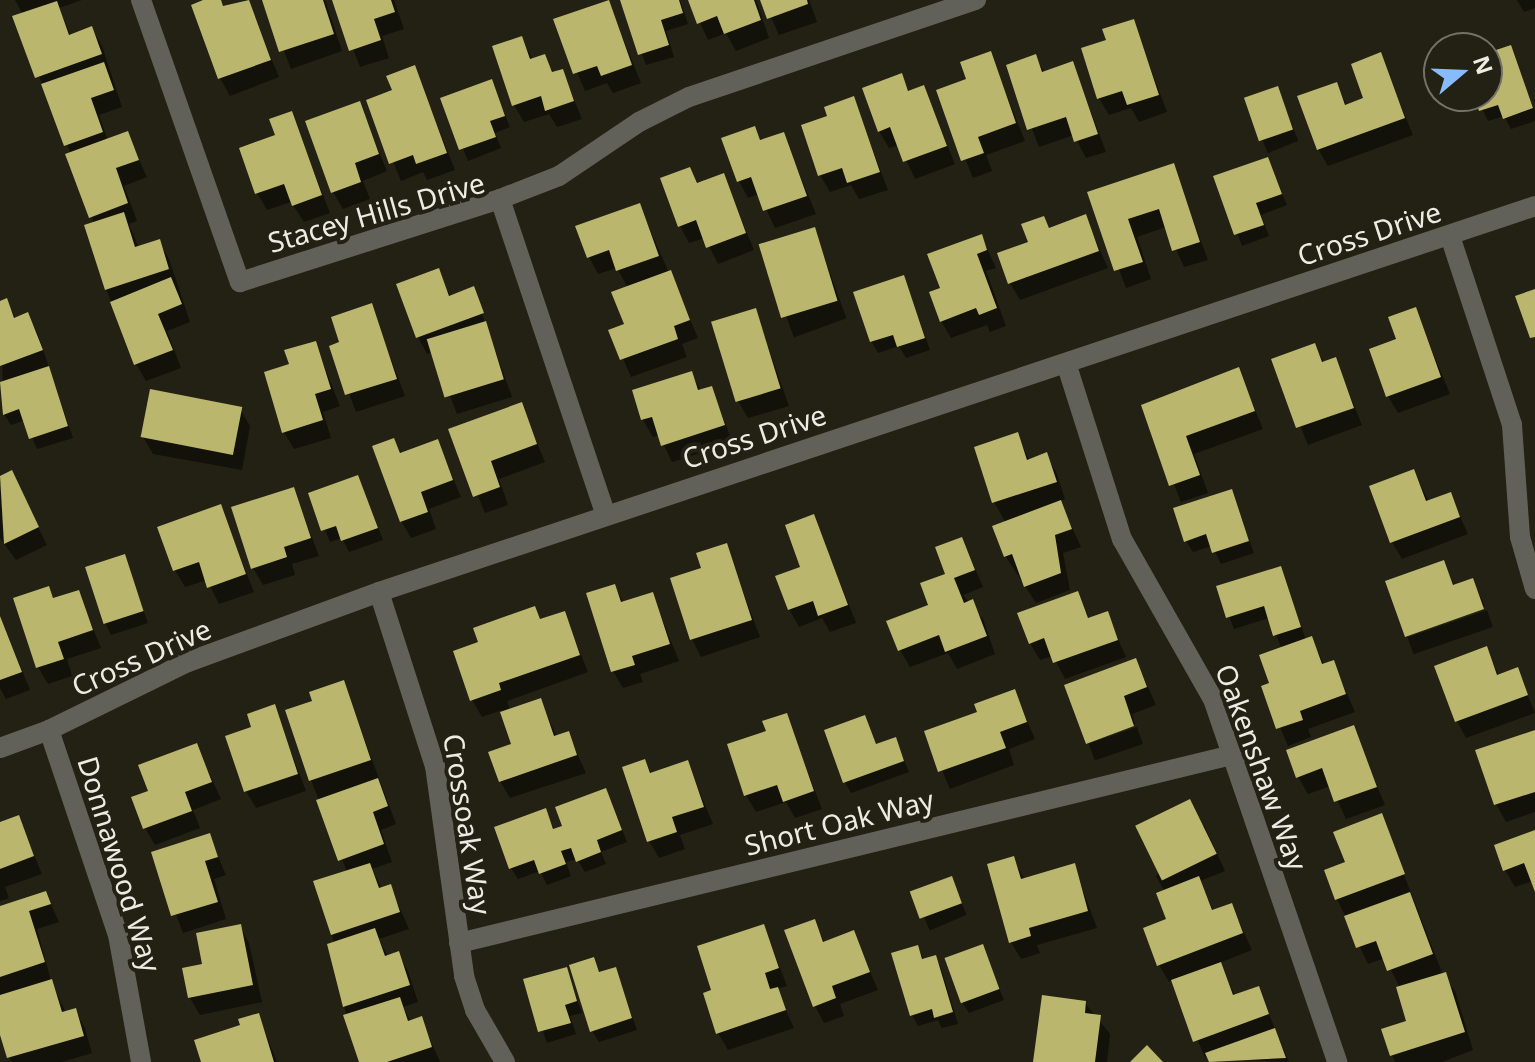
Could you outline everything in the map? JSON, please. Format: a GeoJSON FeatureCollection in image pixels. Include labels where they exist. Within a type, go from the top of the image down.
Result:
{"type":"FeatureCollection","features":[{"type":"Feature","properties":{"kind":"street","name":"Stacey Hills Drive"},"geometry":{"type":"LineString","coordinates":[[141,0],[240,282],[500,199],[605,512]]}},
{"type":"Feature","properties":{"kind":"street"},"geometry":{"type":"LineString","coordinates":[[500,199],[559,176],[639,122],[689,97],[976,0]]}},
{"type":"Feature","properties":{"kind":"street","name":"Cross Drive"},"geometry":{"type":"LineString","coordinates":[[0,748],[49,730],[188,662],[605,512],[1067,366],[1535,206]]}},
{"type":"Feature","properties":{"kind":"street"},"geometry":{"type":"LineString","coordinates":[[1450,236],[1512,425],[1520,537],[1535,589]]}},
{"type":"Feature","properties":{"kind":"street","name":"Oakenshaw Way"},"geometry":{"type":"LineString","coordinates":[[1067,366],[1122,539],[1213,699],[1337,1062]]}},
{"type":"Feature","properties":{"kind":"street","name":"Crossoak Way"},"geometry":{"type":"LineString","coordinates":[[379,592],[435,766],[459,943],[475,1010],[505,1062]]}},
{"type":"Feature","properties":{"kind":"street","name":"Donnawood Way"},"geometry":{"type":"LineString","coordinates":[[49,730],[118,935],[141,1062]]}},
{"type":"Feature","properties":{"kind":"street","name":"Short Oak Way"},"geometry":{"type":"LineString","coordinates":[[459,943],[1232,755]]}},
{"type":"Feature","properties":{"kind":"building"},"geometry":{"type":"Polygon","coordinates":[[[203,0],[221,0],[223,6],[249,0],[271,60],[218,79],[191,5],[203,0]]]}},
{"type":"Feature","properties":{"kind":"building"},"geometry":{"type":"Polygon","coordinates":[[[262,0],[323,0],[334,34],[279,52],[262,0]]]}},
{"type":"Feature","properties":{"kind":"building"},"geometry":{"type":"Polygon","coordinates":[[[332,0],[391,0],[395,12],[374,19],[381,40],[349,51],[332,0]]]}},
{"type":"Feature","properties":{"kind":"building"},"geometry":{"type":"Polygon","coordinates":[[[609,0],[632,65],[601,76],[597,66],[573,74],[553,19],[609,0]]]}},
{"type":"Feature","properties":{"kind":"building"},"geometry":{"type":"Polygon","coordinates":[[[620,0],[679,0],[683,13],[661,20],[669,45],[638,55],[620,0]]]}},
{"type":"Feature","properties":{"kind":"building"},"geometry":{"type":"Polygon","coordinates":[[[688,0],[754,0],[761,20],[724,34],[717,16],[697,24],[688,0]]]}},
{"type":"Feature","properties":{"kind":"building"},"geometry":{"type":"Polygon","coordinates":[[[760,0],[807,0],[808,4],[767,19],[760,0]]]}},
{"type":"Feature","properties":{"kind":"building"},"geometry":{"type":"Polygon","coordinates":[[[57,1],[69,35],[92,26],[102,54],[35,78],[12,16],[57,1]]]}},
{"type":"Feature","properties":{"kind":"building"},"geometry":{"type":"Polygon","coordinates":[[[1134,19],[1159,95],[1127,105],[1122,91],[1097,99],[1081,48],[1106,40],[1102,29],[1134,19]]]}},
{"type":"Feature","properties":{"kind":"building"},"geometry":{"type":"Polygon","coordinates":[[[522,36],[530,59],[545,54],[552,72],[563,69],[574,101],[545,111],[541,96],[512,106],[492,46],[522,36]]]}},
{"type":"Feature","properties":{"kind":"building"},"geometry":{"type":"Polygon","coordinates":[[[1511,45],[1533,108],[1503,119],[1500,112],[1503,112],[1503,48],[1511,45]]]}},
{"type":"Feature","properties":{"kind":"building"},"geometry":{"type":"Polygon","coordinates":[[[991,51],[1016,123],[978,137],[984,153],[961,161],[936,90],[966,79],[960,62],[991,51]]]}},
{"type":"Feature","properties":{"kind":"building"},"geometry":{"type":"Polygon","coordinates":[[[1381,52],[1405,118],[1317,150],[1297,96],[1337,82],[1345,105],[1363,98],[1351,64],[1381,52]]]}},
{"type":"Feature","properties":{"kind":"building"},"geometry":{"type":"Polygon","coordinates":[[[1036,54],[1042,72],[1073,61],[1098,134],[1074,142],[1066,117],[1027,130],[1006,65],[1036,54]]]}},
{"type":"Feature","properties":{"kind":"building"},"geometry":{"type":"Polygon","coordinates":[[[104,62],[114,90],[91,98],[103,132],[64,146],[41,84],[104,62]]]}},
{"type":"Feature","properties":{"kind":"building"},"geometry":{"type":"Polygon","coordinates":[[[415,65],[447,153],[416,164],[413,155],[389,164],[366,100],[392,90],[386,76],[415,65]]]}},
{"type":"Feature","properties":{"kind":"building"},"geometry":{"type":"Polygon","coordinates":[[[902,73],[908,91],[924,85],[947,146],[903,162],[890,127],[878,132],[862,88],[902,73]]]}},
{"type":"Feature","properties":{"kind":"building"},"geometry":{"type":"Polygon","coordinates":[[[492,79],[505,116],[490,121],[496,137],[459,150],[440,98],[492,79]]]}},
{"type":"Feature","properties":{"kind":"building"},"geometry":{"type":"Polygon","coordinates":[[[1278,86],[1293,129],[1259,141],[1244,98],[1278,86]]]}},
{"type":"Feature","properties":{"kind":"building"},"geometry":{"type":"Polygon","coordinates":[[[854,96],[880,172],[847,183],[842,168],[818,176],[801,125],[827,116],[824,107],[854,96]]]}},
{"type":"Feature","properties":{"kind":"building"},"geometry":{"type":"Polygon","coordinates":[[[360,101],[379,154],[355,163],[361,182],[331,193],[305,121],[360,101]]]}},
{"type":"Feature","properties":{"kind":"building"},"geometry":{"type":"Polygon","coordinates":[[[292,111],[322,195],[292,206],[284,184],[255,194],[239,148],[275,135],[269,119],[292,111]]]}},
{"type":"Feature","properties":{"kind":"building"},"geometry":{"type":"Polygon","coordinates":[[[755,126],[760,140],[784,132],[807,196],[763,211],[751,177],[737,182],[721,138],[755,126]]]}},
{"type":"Feature","properties":{"kind":"building"},"geometry":{"type":"Polygon","coordinates":[[[128,131],[139,160],[116,168],[128,203],[89,218],[65,154],[128,131]]]}},
{"type":"Feature","properties":{"kind":"building"},"geometry":{"type":"Polygon","coordinates":[[[1268,157],[1282,194],[1256,203],[1264,225],[1234,235],[1213,176],[1268,157]]]}},
{"type":"Feature","properties":{"kind":"building"},"geometry":{"type":"Polygon","coordinates":[[[1174,163],[1200,242],[1172,251],[1159,209],[1128,219],[1143,262],[1114,271],[1087,192],[1174,163]]]}},
{"type":"Feature","properties":{"kind":"building"},"geometry":{"type":"Polygon","coordinates":[[[690,167],[697,183],[724,173],[746,233],[706,248],[696,220],[678,227],[660,178],[690,167]]]}},
{"type":"Feature","properties":{"kind":"building"},"geometry":{"type":"Polygon","coordinates":[[[640,203],[659,256],[616,271],[609,250],[587,258],[575,226],[640,203]]]}},
{"type":"Feature","properties":{"kind":"building"},"geometry":{"type":"Polygon","coordinates":[[[124,212],[135,247],[160,239],[169,269],[105,290],[84,225],[124,212]]]}},
{"type":"Feature","properties":{"kind":"building"},"geometry":{"type":"Polygon","coordinates":[[[1086,214],[1099,251],[1008,284],[997,253],[1028,242],[1021,224],[1044,216],[1049,228],[1086,214]]]}},
{"type":"Feature","properties":{"kind":"building"},"geometry":{"type":"Polygon","coordinates":[[[815,227],[838,301],[781,318],[759,244],[815,227]]]}},
{"type":"Feature","properties":{"kind":"building"},"geometry":{"type":"Polygon","coordinates":[[[982,234],[987,250],[977,254],[997,308],[979,315],[976,308],[940,322],[929,292],[940,288],[927,254],[982,234]]]}},
{"type":"Feature","properties":{"kind":"building"},"geometry":{"type":"Polygon","coordinates":[[[439,268],[449,296],[474,286],[484,313],[416,338],[396,284],[439,268]]]}},
{"type":"Feature","properties":{"kind":"building"},"geometry":{"type":"Polygon","coordinates":[[[671,270],[690,320],[674,326],[678,339],[620,360],[608,330],[624,324],[611,292],[671,270]]]}},
{"type":"Feature","properties":{"kind":"building"},"geometry":{"type":"Polygon","coordinates":[[[904,275],[925,338],[897,347],[893,335],[870,342],[853,292],[904,275]]]}},
{"type":"Feature","properties":{"kind":"building"},"geometry":{"type":"Polygon","coordinates":[[[171,277],[182,304],[158,314],[173,350],[134,365],[110,302],[171,277]]]}},
{"type":"Feature","properties":{"kind":"building"},"geometry":{"type":"Polygon","coordinates":[[[1535,289],[1535,337],[1530,338],[1515,296],[1535,289]]]}},
{"type":"Feature","properties":{"kind":"building"},"geometry":{"type":"Polygon","coordinates":[[[7,298],[14,318],[28,312],[43,350],[0,366],[0,301],[7,298]]]}},
{"type":"Feature","properties":{"kind":"building"},"geometry":{"type":"Polygon","coordinates":[[[372,303],[397,379],[345,395],[329,346],[339,342],[331,317],[372,303]]]}},
{"type":"Feature","properties":{"kind":"building"},"geometry":{"type":"Polygon","coordinates":[[[1416,307],[1441,377],[1386,397],[1369,349],[1396,339],[1388,317],[1416,307]]]}},
{"type":"Feature","properties":{"kind":"building"},"geometry":{"type":"Polygon","coordinates":[[[756,308],[781,388],[736,402],[711,322],[756,308]]]}},
{"type":"Feature","properties":{"kind":"building"},"geometry":{"type":"Polygon","coordinates":[[[486,321],[504,379],[445,397],[427,339],[486,321]]]}},
{"type":"Feature","properties":{"kind":"building"},"geometry":{"type":"Polygon","coordinates":[[[316,341],[331,389],[315,394],[323,420],[282,433],[264,372],[289,364],[284,350],[316,341]]]}},
{"type":"Feature","properties":{"kind":"building"},"geometry":{"type":"Polygon","coordinates":[[[1315,343],[1322,362],[1336,357],[1354,408],[1296,428],[1271,359],[1315,343]]]}},
{"type":"Feature","properties":{"kind":"building"},"geometry":{"type":"Polygon","coordinates":[[[49,366],[68,426],[29,439],[19,409],[3,415],[0,382],[49,366]]]}},
{"type":"Feature","properties":{"kind":"building"},"geometry":{"type":"Polygon","coordinates":[[[1239,367],[1255,411],[1186,436],[1200,475],[1169,486],[1141,405],[1239,367]]]}},
{"type":"Feature","properties":{"kind":"building"},"geometry":{"type":"Polygon","coordinates":[[[692,371],[698,390],[712,386],[725,425],[661,446],[652,417],[641,420],[632,390],[692,371]]]}},
{"type":"Feature","properties":{"kind":"building"},"geometry":{"type":"Polygon","coordinates":[[[150,389],[242,407],[233,455],[141,437],[150,389]]]}},
{"type":"Feature","properties":{"kind":"building"},"geometry":{"type":"Polygon","coordinates":[[[522,402],[537,444],[491,461],[500,487],[473,497],[448,429],[522,402]]]}},
{"type":"Feature","properties":{"kind":"building"},"geometry":{"type":"Polygon","coordinates":[[[1018,432],[1027,460],[1047,452],[1057,482],[992,503],[974,447],[1018,432]]]}},
{"type":"Feature","properties":{"kind":"building"},"geometry":{"type":"Polygon","coordinates":[[[394,438],[400,453],[438,439],[453,480],[421,492],[428,512],[400,522],[372,446],[394,438]]]}},
{"type":"Feature","properties":{"kind":"building"},"geometry":{"type":"Polygon","coordinates":[[[1414,469],[1426,501],[1451,492],[1460,517],[1390,543],[1369,486],[1414,469]]]}},
{"type":"Feature","properties":{"kind":"building"},"geometry":{"type":"Polygon","coordinates":[[[12,470],[39,527],[4,544],[0,476],[12,470]]]}},
{"type":"Feature","properties":{"kind":"building"},"geometry":{"type":"Polygon","coordinates":[[[358,475],[378,528],[341,541],[336,526],[321,531],[308,493],[358,475]]]}},
{"type":"Feature","properties":{"kind":"building"},"geometry":{"type":"Polygon","coordinates":[[[294,487],[311,538],[284,547],[287,557],[251,569],[231,507],[294,487]]]}},
{"type":"Feature","properties":{"kind":"building"},"geometry":{"type":"Polygon","coordinates":[[[1232,489],[1249,541],[1212,553],[1206,534],[1184,542],[1173,508],[1232,489]]]}},
{"type":"Feature","properties":{"kind":"building"},"geometry":{"type":"Polygon","coordinates":[[[1061,500],[1072,529],[1055,535],[1061,573],[1024,587],[1012,554],[1004,557],[992,526],[1061,500]]]}},
{"type":"Feature","properties":{"kind":"building"},"geometry":{"type":"Polygon","coordinates":[[[221,504],[246,574],[207,588],[199,562],[173,571],[157,527],[221,504]]]}},
{"type":"Feature","properties":{"kind":"building"},"geometry":{"type":"Polygon","coordinates":[[[814,514],[848,605],[818,616],[813,601],[788,610],[775,576],[800,567],[785,525],[814,514]]]}},
{"type":"Feature","properties":{"kind":"building"},"geometry":{"type":"Polygon","coordinates":[[[962,537],[975,570],[954,578],[964,603],[973,599],[987,636],[945,652],[939,635],[898,651],[886,621],[928,605],[920,583],[945,574],[935,547],[962,537]]]}},
{"type":"Feature","properties":{"kind":"building"},"geometry":{"type":"Polygon","coordinates":[[[727,543],[752,620],[690,640],[670,578],[701,568],[696,553],[727,543]]]}},
{"type":"Feature","properties":{"kind":"building"},"geometry":{"type":"Polygon","coordinates":[[[125,554],[144,611],[104,624],[85,567],[125,554]]]}},
{"type":"Feature","properties":{"kind":"building"},"geometry":{"type":"Polygon","coordinates":[[[1444,560],[1453,585],[1473,578],[1484,609],[1405,637],[1385,581],[1444,560]]]}},
{"type":"Feature","properties":{"kind":"building"},"geometry":{"type":"Polygon","coordinates":[[[1281,566],[1301,627],[1273,636],[1264,606],[1226,618],[1216,586],[1281,566]]]}},
{"type":"Feature","properties":{"kind":"building"},"geometry":{"type":"Polygon","coordinates":[[[615,584],[621,602],[653,592],[670,644],[632,656],[635,665],[611,672],[586,593],[615,584]]]}},
{"type":"Feature","properties":{"kind":"building"},"geometry":{"type":"Polygon","coordinates":[[[49,586],[53,598],[79,590],[93,630],[58,642],[64,659],[36,668],[13,598],[49,586]]]}},
{"type":"Feature","properties":{"kind":"building"},"geometry":{"type":"Polygon","coordinates":[[[1078,591],[1088,618],[1108,611],[1118,640],[1053,663],[1044,638],[1029,644],[1017,613],[1078,591]]]}},
{"type":"Feature","properties":{"kind":"building"},"geometry":{"type":"Polygon","coordinates":[[[535,606],[540,619],[565,611],[580,655],[499,683],[501,690],[470,701],[453,651],[478,642],[473,628],[535,606]]]}},
{"type":"Feature","properties":{"kind":"building"},"geometry":{"type":"Polygon","coordinates":[[[0,616],[22,672],[0,680],[0,616]]]}},
{"type":"Feature","properties":{"kind":"building"},"geometry":{"type":"Polygon","coordinates":[[[1312,636],[1322,664],[1334,660],[1346,694],[1300,711],[1303,720],[1276,729],[1261,686],[1269,683],[1259,655],[1312,636]]]}},
{"type":"Feature","properties":{"kind":"building"},"geometry":{"type":"Polygon","coordinates":[[[1487,646],[1497,675],[1518,667],[1528,695],[1455,722],[1434,666],[1487,646]]]}},
{"type":"Feature","properties":{"kind":"building"},"geometry":{"type":"Polygon","coordinates":[[[1136,658],[1147,687],[1124,696],[1134,726],[1086,744],[1064,685],[1136,658]]]}},
{"type":"Feature","properties":{"kind":"building"},"geometry":{"type":"Polygon","coordinates":[[[344,680],[371,760],[309,781],[285,710],[312,701],[309,692],[344,680]]]}},
{"type":"Feature","properties":{"kind":"building"},"geometry":{"type":"Polygon","coordinates":[[[1015,689],[1027,722],[1000,732],[1006,748],[938,772],[924,731],[977,712],[974,704],[1015,689]]]}},
{"type":"Feature","properties":{"kind":"building"},"geometry":{"type":"Polygon","coordinates":[[[541,698],[554,736],[569,731],[577,755],[499,782],[488,752],[511,744],[500,712],[541,698]]]}},
{"type":"Feature","properties":{"kind":"building"},"geometry":{"type":"Polygon","coordinates":[[[275,704],[298,774],[244,792],[225,736],[251,727],[247,714],[275,704]]]}},
{"type":"Feature","properties":{"kind":"building"},"geometry":{"type":"Polygon","coordinates":[[[787,713],[814,791],[783,802],[777,785],[744,796],[727,744],[766,731],[762,721],[787,713]]]}},
{"type":"Feature","properties":{"kind":"building"},"geometry":{"type":"Polygon","coordinates":[[[865,715],[876,744],[896,737],[904,761],[843,783],[824,730],[865,715]]]}},
{"type":"Feature","properties":{"kind":"building"},"geometry":{"type":"Polygon","coordinates":[[[1354,725],[1377,787],[1334,802],[1322,768],[1296,778],[1286,750],[1354,725]]]}},
{"type":"Feature","properties":{"kind":"building"},"geometry":{"type":"Polygon","coordinates":[[[1535,730],[1535,792],[1494,805],[1475,750],[1535,730]]]}},
{"type":"Feature","properties":{"kind":"building"},"geometry":{"type":"Polygon","coordinates":[[[197,743],[212,782],[185,792],[192,811],[143,829],[131,797],[148,791],[138,765],[197,743]]]}},
{"type":"Feature","properties":{"kind":"building"},"geometry":{"type":"Polygon","coordinates":[[[645,759],[650,773],[688,760],[704,807],[672,817],[677,832],[647,842],[622,767],[645,759]]]}},
{"type":"Feature","properties":{"kind":"building"},"geometry":{"type":"Polygon","coordinates":[[[378,778],[388,806],[373,812],[384,844],[338,861],[316,800],[378,778]]]}},
{"type":"Feature","properties":{"kind":"building"},"geometry":{"type":"Polygon","coordinates":[[[606,788],[622,830],[597,840],[601,852],[576,862],[571,848],[561,851],[566,864],[539,874],[534,860],[509,869],[494,827],[546,808],[553,829],[562,826],[555,807],[606,788]]]}},
{"type":"Feature","properties":{"kind":"building"},"geometry":{"type":"Polygon","coordinates":[[[1190,799],[1217,854],[1162,881],[1135,826],[1190,799]]]}},
{"type":"Feature","properties":{"kind":"building"},"geometry":{"type":"Polygon","coordinates":[[[1382,813],[1405,874],[1335,900],[1324,870],[1345,862],[1333,832],[1382,813]]]}},
{"type":"Feature","properties":{"kind":"building"},"geometry":{"type":"Polygon","coordinates":[[[19,815],[34,856],[0,869],[0,822],[19,815]]]}},
{"type":"Feature","properties":{"kind":"building"},"geometry":{"type":"Polygon","coordinates":[[[1535,830],[1535,892],[1524,863],[1503,871],[1494,845],[1535,830]]]}},
{"type":"Feature","properties":{"kind":"building"},"geometry":{"type":"Polygon","coordinates":[[[210,833],[218,857],[205,861],[218,902],[171,916],[151,852],[210,833]]]}},
{"type":"Feature","properties":{"kind":"building"},"geometry":{"type":"Polygon","coordinates":[[[1014,856],[1021,879],[1075,863],[1088,911],[1029,928],[1031,936],[1009,943],[987,864],[1014,856]]]}},
{"type":"Feature","properties":{"kind":"building"},"geometry":{"type":"Polygon","coordinates":[[[370,863],[379,888],[391,884],[400,912],[331,935],[313,881],[370,863]]]}},
{"type":"Feature","properties":{"kind":"building"},"geometry":{"type":"Polygon","coordinates":[[[952,876],[962,903],[920,919],[910,891],[952,876]]]}},
{"type":"Feature","properties":{"kind":"building"},"geometry":{"type":"Polygon","coordinates":[[[1199,876],[1212,910],[1232,903],[1243,933],[1157,966],[1143,928],[1166,919],[1156,893],[1199,876]]]}},
{"type":"Feature","properties":{"kind":"building"},"geometry":{"type":"Polygon","coordinates":[[[46,891],[51,904],[29,911],[45,962],[0,977],[0,906],[46,891]]]}},
{"type":"Feature","properties":{"kind":"building"},"geometry":{"type":"Polygon","coordinates":[[[1410,892],[1433,954],[1387,971],[1376,941],[1356,948],[1344,916],[1410,892]]]}},
{"type":"Feature","properties":{"kind":"building"},"geometry":{"type":"Polygon","coordinates":[[[815,919],[823,942],[854,930],[870,972],[832,986],[836,998],[813,1007],[784,930],[815,919]]]}},
{"type":"Feature","properties":{"kind":"building"},"geometry":{"type":"Polygon","coordinates":[[[241,924],[253,985],[188,998],[182,968],[202,964],[196,933],[241,924]]]}},
{"type":"Feature","properties":{"kind":"building"},"geometry":{"type":"Polygon","coordinates":[[[764,924],[779,968],[765,973],[770,989],[778,987],[786,1010],[716,1034],[703,993],[711,990],[697,946],[764,924]]]}},
{"type":"Feature","properties":{"kind":"building"},"geometry":{"type":"Polygon","coordinates":[[[375,928],[385,956],[399,951],[410,985],[343,1007],[327,944],[375,928]]]}},
{"type":"Feature","properties":{"kind":"building"},"geometry":{"type":"Polygon","coordinates":[[[983,944],[999,989],[961,1003],[944,958],[983,944]]]}},
{"type":"Feature","properties":{"kind":"building"},"geometry":{"type":"Polygon","coordinates":[[[918,945],[922,959],[936,955],[953,1012],[934,1018],[932,1009],[910,1016],[891,953],[918,945]]]}},
{"type":"Feature","properties":{"kind":"building"},"geometry":{"type":"Polygon","coordinates":[[[594,957],[599,972],[616,967],[632,1018],[590,1032],[569,965],[594,957]]]}},
{"type":"Feature","properties":{"kind":"building"},"geometry":{"type":"Polygon","coordinates":[[[1221,962],[1233,995],[1259,986],[1269,1014],[1193,1042],[1171,980],[1221,962]]]}},
{"type":"Feature","properties":{"kind":"building"},"geometry":{"type":"Polygon","coordinates":[[[567,967],[577,1001],[565,1005],[571,1023],[538,1032],[523,979],[567,967]]]}},
{"type":"Feature","properties":{"kind":"building"},"geometry":{"type":"Polygon","coordinates":[[[1446,972],[1465,1032],[1390,1056],[1381,1029],[1406,1021],[1396,987],[1446,972]]]}},
{"type":"Feature","properties":{"kind":"building"},"geometry":{"type":"Polygon","coordinates":[[[52,979],[62,1012],[76,1008],[84,1036],[7,1058],[0,1035],[0,995],[52,979]]]}},
{"type":"Feature","properties":{"kind":"building"},"geometry":{"type":"Polygon","coordinates":[[[1042,995],[1086,1001],[1085,1013],[1101,1015],[1095,1062],[1033,1062],[1042,995]]]}},
{"type":"Feature","properties":{"kind":"building"},"geometry":{"type":"Polygon","coordinates":[[[400,997],[408,1021],[422,1016],[432,1047],[387,1062],[359,1062],[343,1015],[400,997]]]}},
{"type":"Feature","properties":{"kind":"building"},"geometry":{"type":"Polygon","coordinates":[[[259,1013],[274,1062],[201,1062],[194,1040],[240,1025],[238,1019],[259,1013]]]}},
{"type":"Feature","properties":{"kind":"building"},"geometry":{"type":"Polygon","coordinates":[[[1275,1028],[1286,1058],[1209,1062],[1205,1053],[1275,1028]]]}},
{"type":"Feature","properties":{"kind":"building"},"geometry":{"type":"Polygon","coordinates":[[[1147,1045],[1163,1062],[1130,1062],[1147,1045]]]}}]}
